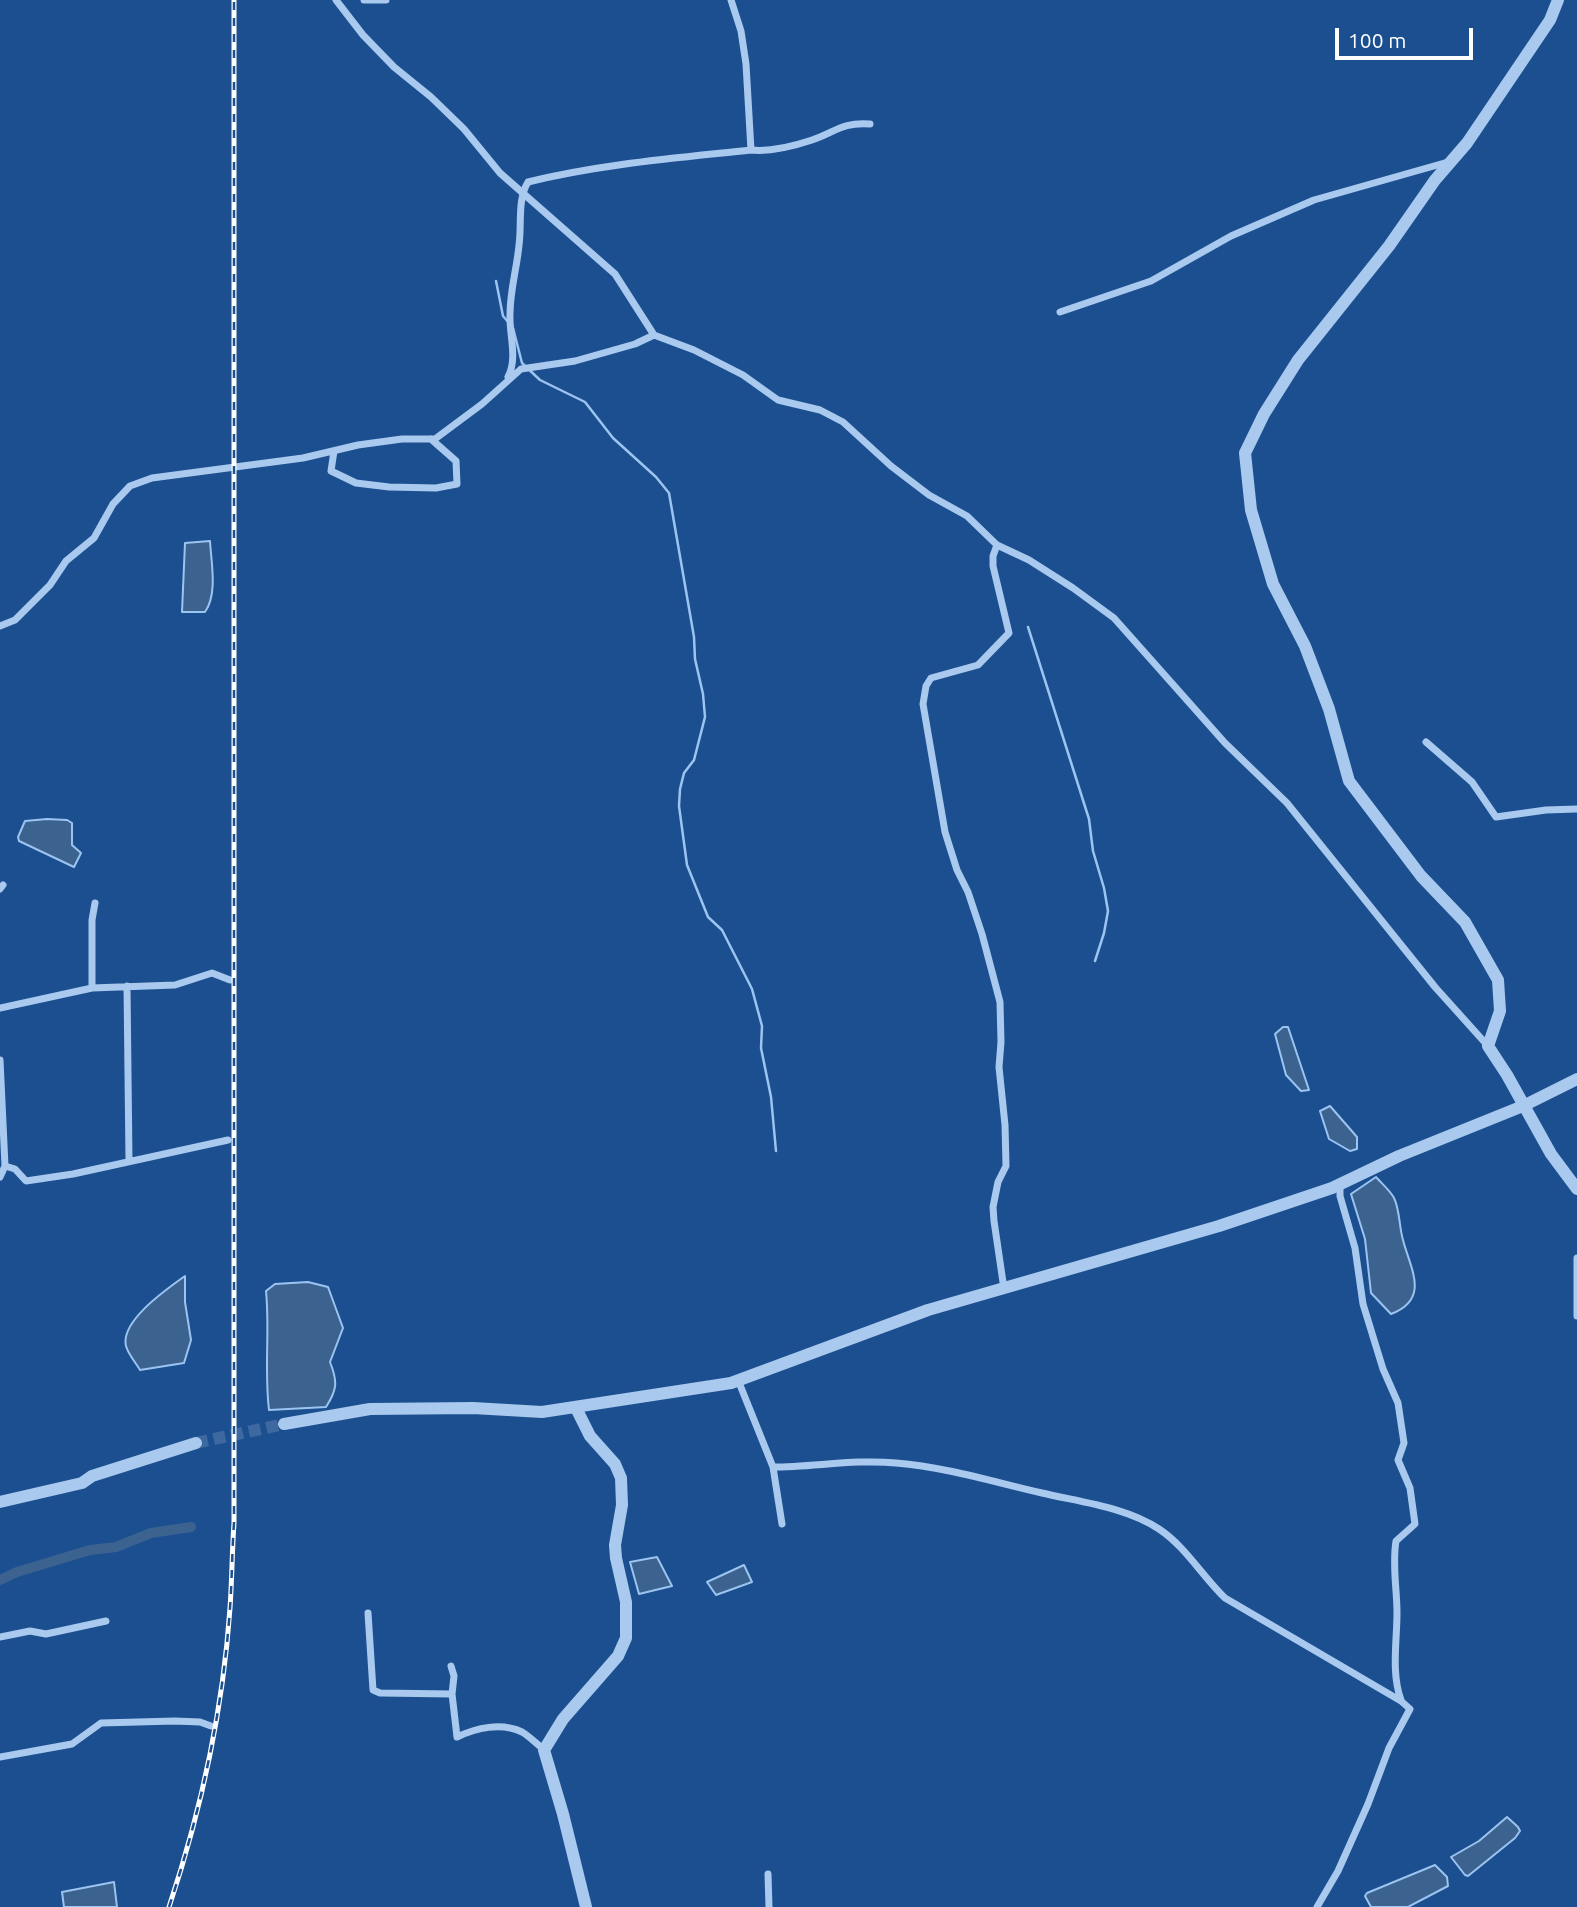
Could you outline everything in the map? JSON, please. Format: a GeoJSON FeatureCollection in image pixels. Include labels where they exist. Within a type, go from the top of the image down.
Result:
{"type":"FeatureCollection","features":[{"type":"Feature","properties":{"kind":"street"},"geometry":{"type":"LineString","coordinates":[[337,0],[363,35],[394,67],[464,129],[500,173],[615,274],[654,335],[694,350],[743,375],[778,400],[820,410],[843,422],[891,467],[929,495],[967,516],[997,545],[1073,588],[1114,618],[1225,743],[1287,803],[1434,987],[1488,1046],[1551,1154],[1577,1189]]}},
{"type":"Feature","properties":{"kind":"street"},"geometry":{"type":"LineString","coordinates":[[364,0],[386,0]]}},
{"type":"Feature","properties":{"kind":"street"},"geometry":{"type":"LineString","coordinates":[[732,0],[746,64],[751,150]]}},
{"type":"Feature","properties":{"kind":"street"},"geometry":{"type":"LineString","coordinates":[[1488,1046],[1500,1011],[1498,979],[1465,922],[1420,876],[1349,781],[1329,709],[1305,646],[1273,584],[1251,510],[1245,453],[1264,414],[1298,360],[1389,246],[1435,180],[1466,143],[1550,20],[1558,0]]}},
{"type":"Feature","properties":{"kind":"street"},"geometry":{"type":"LineString","coordinates":[[506,380],[512,369],[510,318],[519,247],[522,193],[528,182],[559,174],[751,150],[761,151],[810,141],[851,122],[870,124]]}},
{"type":"Feature","properties":{"kind":"street"},"geometry":{"type":"LineString","coordinates":[[1060,312],[1151,281],[1231,236],[1314,200],[1452,161]]}},
{"type":"Feature","properties":{"kind":"street"},"geometry":{"type":"LineString","coordinates":[[0,626],[15,620],[50,585],[66,561],[94,538],[113,504],[130,486],[152,478],[303,458],[402,439],[435,439],[482,404],[521,369],[575,361],[635,344],[654,335]]}},
{"type":"Feature","properties":{"kind":"street"},"geometry":{"type":"LineString","coordinates":[[334,451],[331,471],[356,483],[436,488],[457,484],[456,461],[431,439]]}},
{"type":"Feature","properties":{"kind":"street"},"geometry":{"type":"LineString","coordinates":[[997,545],[993,566],[1009,633],[978,665],[931,678],[924,693],[924,712],[940,808],[950,849],[982,934],[1000,1002],[999,1068],[1006,1166],[998,1182],[993,1214],[1004,1289]]}},
{"type":"Feature","properties":{"kind":"street"},"geometry":{"type":"LineString","coordinates":[[1426,742],[1472,782],[1496,817],[1577,809]]}},
{"type":"Feature","properties":{"kind":"street"},"geometry":{"type":"LineString","coordinates":[[92,988],[92,920],[95,903]]}},
{"type":"Feature","properties":{"kind":"street"},"geometry":{"type":"LineString","coordinates":[[0,1008],[92,988],[175,985],[212,972],[230,979]]}},
{"type":"Feature","properties":{"kind":"street"},"geometry":{"type":"LineString","coordinates":[[127,986],[129,1161]]}},
{"type":"Feature","properties":{"kind":"street"},"geometry":{"type":"LineString","coordinates":[[0,1060],[5,1166],[0,1177]]}},
{"type":"Feature","properties":{"kind":"street"},"geometry":{"type":"LineString","coordinates":[[284,1424],[370,1409],[473,1408],[542,1412],[731,1383],[928,1310],[1219,1226],[1340,1184],[1399,1156],[1523,1106],[1577,1079]]}},
{"type":"Feature","properties":{"kind":"street"},"geometry":{"type":"LineString","coordinates":[[5,1166],[15,1169],[26,1181],[74,1174],[228,1140]]}},
{"type":"Feature","properties":{"kind":"street"},"geometry":{"type":"LineString","coordinates":[[1340,1184],[1340,1196],[1355,1248],[1363,1304],[1382,1369],[1398,1403],[1404,1443],[1398,1460],[1410,1488],[1415,1524],[1395,1541],[1394,1552],[1397,1688],[1401,1701]]}},
{"type":"Feature","properties":{"kind":"street"},"geometry":{"type":"LineString","coordinates":[[1577,1258],[1577,1316]]}},
{"type":"Feature","properties":{"kind":"street"},"geometry":{"type":"LineString","coordinates":[[738,1380],[773,1467],[782,1524]]}},
{"type":"Feature","properties":{"kind":"street"},"geometry":{"type":"LineString","coordinates":[[544,1750],[563,1718],[618,1656],[626,1637],[626,1602],[615,1545],[622,1505],[621,1478],[615,1464],[590,1436],[576,1408]]}},
{"type":"Feature","properties":{"kind":"street"},"geometry":{"type":"LineString","coordinates":[[0,1502],[82,1483],[92,1476],[196,1443]]}},
{"type":"Feature","properties":{"kind":"street"},"geometry":{"type":"LineString","coordinates":[[773,1467],[871,1463],[927,1467],[1106,1508],[1140,1519],[1160,1529],[1177,1544],[1225,1598],[1401,1701],[1410,1709],[1389,1748],[1352,1841],[1317,1907]]}},
{"type":"Feature","properties":{"kind":"street"},"geometry":{"type":"LineString","coordinates":[[368,1613],[373,1690],[380,1693],[452,1694]]}},
{"type":"Feature","properties":{"kind":"street"},"geometry":{"type":"LineString","coordinates":[[0,1637],[30,1631],[46,1634],[106,1621]]}},
{"type":"Feature","properties":{"kind":"street"},"geometry":{"type":"LineString","coordinates":[[451,1666],[454,1676],[452,1694],[457,1737],[475,1728],[509,1729],[522,1732],[544,1750],[586,1907]]}},
{"type":"Feature","properties":{"kind":"street"},"geometry":{"type":"LineString","coordinates":[[0,1757],[72,1744],[101,1723],[175,1721],[211,1726]]}},
{"type":"Feature","properties":{"kind":"street"},"geometry":{"type":"LineString","coordinates":[[768,1874],[769,1907]]}},
{"type":"Feature","properties":{"kind":"water"},"geometry":{"type":"Polygon","coordinates":[[[210,541],[213,577],[209,605],[205,612],[182,612],[185,543],[210,541]]]}},
{"type":"Feature","properties":{"kind":"water"},"geometry":{"type":"Polygon","coordinates":[[[67,820],[72,823],[72,845],[81,853],[74,867],[19,841],[18,837],[25,821],[67,820]]]}},
{"type":"Feature","properties":{"kind":"water"},"geometry":{"type":"Polygon","coordinates":[[[1283,1027],[1288,1027],[1309,1090],[1301,1091],[1286,1075],[1275,1034],[1283,1027]]]}},
{"type":"Feature","properties":{"kind":"water"},"geometry":{"type":"Polygon","coordinates":[[[1330,1106],[1357,1137],[1357,1149],[1350,1151],[1329,1139],[1320,1111],[1330,1106]]]}},
{"type":"Feature","properties":{"kind":"water"},"geometry":{"type":"Polygon","coordinates":[[[1376,1177],[1396,1203],[1415,1282],[1411,1300],[1391,1314],[1371,1293],[1365,1239],[1351,1194],[1376,1177]]]}},
{"type":"Feature","properties":{"kind":"water"},"geometry":{"type":"Polygon","coordinates":[[[185,1276],[185,1302],[191,1340],[184,1363],[140,1370],[126,1346],[130,1326],[146,1306],[185,1276]]]}},
{"type":"Feature","properties":{"kind":"water"},"geometry":{"type":"Polygon","coordinates":[[[308,1282],[328,1287],[343,1328],[330,1362],[335,1381],[334,1391],[326,1407],[269,1410],[266,1291],[275,1284],[308,1282]]]}},
{"type":"Feature","properties":{"kind":"water"},"geometry":{"type":"Polygon","coordinates":[[[657,1557],[672,1586],[639,1594],[630,1562],[657,1557]]]}},
{"type":"Feature","properties":{"kind":"water"},"geometry":{"type":"Polygon","coordinates":[[[744,1565],[752,1582],[716,1595],[707,1582],[744,1565]]]}},
{"type":"Feature","properties":{"kind":"water"},"geometry":{"type":"Polygon","coordinates":[[[1507,1817],[1520,1831],[1515,1838],[1468,1876],[1465,1875],[1451,1857],[1479,1841],[1507,1817]]]}},
{"type":"Feature","properties":{"kind":"water"},"geometry":{"type":"Polygon","coordinates":[[[1435,1865],[1447,1877],[1448,1886],[1408,1907],[1371,1907],[1365,1896],[1367,1893],[1435,1865]]]}},
{"type":"Feature","properties":{"kind":"water"},"geometry":{"type":"Polygon","coordinates":[[[114,1882],[117,1907],[64,1907],[62,1892],[114,1882]]]}},
{"type":"Feature","properties":{"kind":"waterway"},"geometry":{"type":"LineString","coordinates":[[496,281],[503,316],[509,323]]}},
{"type":"Feature","properties":{"kind":"waterway"},"geometry":{"type":"LineString","coordinates":[[513,328],[522,363],[540,380],[585,402],[613,438],[656,477],[669,493],[705,717],[694,760],[684,773],[680,789],[679,806],[687,865],[708,917],[722,930],[752,989],[762,1026],[761,1048],[771,1097],[776,1151]]}},
{"type":"Feature","properties":{"kind":"waterway"},"geometry":{"type":"LineString","coordinates":[[1028,627],[1089,819],[1093,851],[1104,888],[1108,911],[1095,961]]}},
{"type":"Feature","properties":{"kind":"waterway"},"geometry":{"type":"LineString","coordinates":[[0,1580],[17,1572],[90,1550],[116,1547],[151,1533],[191,1527]]}},
{"type":"Feature","properties":{"kind":"tunnel"},"geometry":{"type":"LineString","coordinates":[[196,1443],[284,1424]]}},
{"type":"Feature","properties":{"kind":"railway"},"geometry":{"type":"LineString","coordinates":[[169,1907],[201,1797],[216,1722],[227,1646],[234,1523],[234,0]]}}]}
